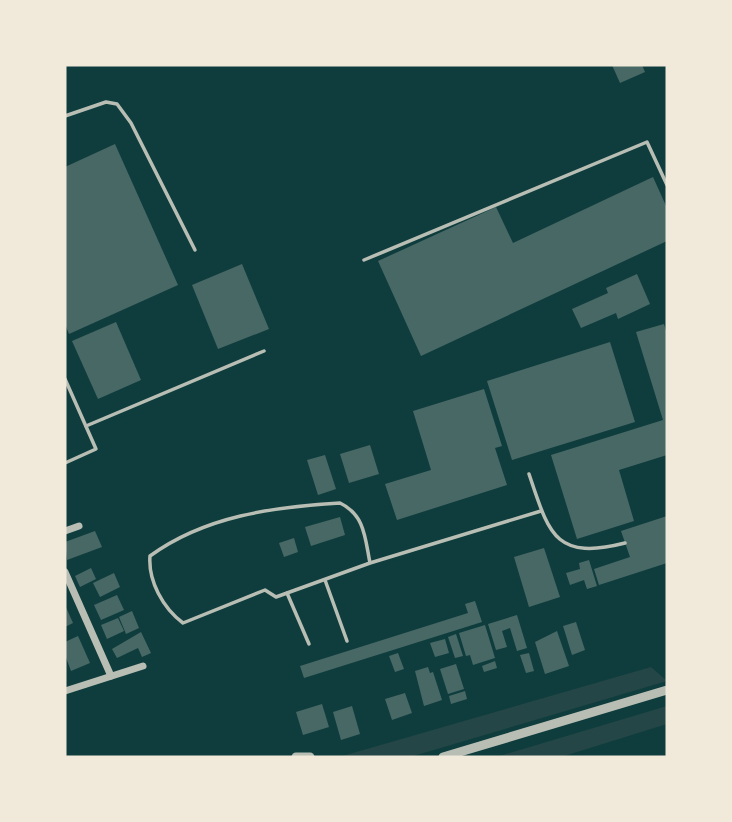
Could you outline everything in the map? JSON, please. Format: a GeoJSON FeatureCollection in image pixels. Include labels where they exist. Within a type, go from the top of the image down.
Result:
{"type":"FeatureCollection","features":[{"type":"Feature","properties":{"kind":"street"},"geometry":{"type":"LineString","coordinates":[[65,531],[79,526]]}},
{"type":"Feature","properties":{"kind":"street"},"geometry":{"type":"LineString","coordinates":[[65,572],[111,676]]}},
{"type":"Feature","properties":{"kind":"street"},"geometry":{"type":"LineString","coordinates":[[65,691],[143,666]]}},
{"type":"Feature","properties":{"kind":"street"},"geometry":{"type":"LineString","coordinates":[[443,757],[667,690]]}},
{"type":"Feature","properties":{"kind":"street"},"geometry":{"type":"LineString","coordinates":[[296,757],[310,757]]}},
{"type":"Feature","properties":{"kind":"lane"},"geometry":{"type":"LineString","coordinates":[[65,116],[106,102],[117,104],[131,123],[195,250]]}},
{"type":"Feature","properties":{"kind":"lane"},"geometry":{"type":"LineString","coordinates":[[364,260],[647,142],[667,185]]}},
{"type":"Feature","properties":{"kind":"lane"},"geometry":{"type":"LineString","coordinates":[[86,426],[264,351]]}},
{"type":"Feature","properties":{"kind":"lane"},"geometry":{"type":"LineString","coordinates":[[65,379],[96,449],[65,463]]}},
{"type":"Feature","properties":{"kind":"lane"},"geometry":{"type":"LineString","coordinates":[[529,474],[546,524],[567,545],[586,551],[625,543]]}},
{"type":"Feature","properties":{"kind":"lane"},"geometry":{"type":"LineString","coordinates":[[370,563],[360,519],[353,509],[340,503],[251,511],[171,541],[150,556],[149,572],[170,613],[183,623],[265,590],[276,597],[370,563],[541,511]]}},
{"type":"Feature","properties":{"kind":"lane"},"geometry":{"type":"LineString","coordinates":[[325,579],[347,641]]}},
{"type":"Feature","properties":{"kind":"lane"},"geometry":{"type":"LineString","coordinates":[[287,593],[309,644]]}},
{"type":"Feature","properties":{"kind":"shaded area"},"geometry":{"type":"Polygon","coordinates":[[[651,667],[667,681],[410,757],[339,757],[651,667]]]}},
{"type":"Feature","properties":{"kind":"shaded area"},"geometry":{"type":"Polygon","coordinates":[[[667,706],[667,724],[561,757],[496,757],[667,706]]]}},
{"type":"Feature","properties":{"kind":"building"},"geometry":{"type":"Polygon","coordinates":[[[612,65],[642,65],[645,72],[620,83],[612,65]]]}},
{"type":"Feature","properties":{"kind":"building"},"geometry":{"type":"Polygon","coordinates":[[[115,144],[178,285],[69,334],[65,324],[65,167],[115,144]]]}},
{"type":"Feature","properties":{"kind":"building"},"geometry":{"type":"Polygon","coordinates":[[[653,177],[667,208],[667,241],[421,356],[378,261],[496,207],[513,243],[653,177]]]}},
{"type":"Feature","properties":{"kind":"building"},"geometry":{"type":"Polygon","coordinates":[[[242,264],[269,329],[218,349],[192,285],[242,264]]]}},
{"type":"Feature","properties":{"kind":"building"},"geometry":{"type":"Polygon","coordinates":[[[637,274],[650,304],[618,319],[616,313],[581,328],[572,309],[608,293],[606,288],[637,274]]]}},
{"type":"Feature","properties":{"kind":"building"},"geometry":{"type":"Polygon","coordinates":[[[116,322],[141,380],[98,399],[72,341],[116,322]]]}},
{"type":"Feature","properties":{"kind":"building"},"geometry":{"type":"Polygon","coordinates":[[[664,324],[667,334],[667,455],[619,470],[634,521],[577,539],[551,455],[663,420],[636,332],[664,324]]]}},
{"type":"Feature","properties":{"kind":"building"},"geometry":{"type":"Polygon","coordinates":[[[610,342],[635,422],[512,460],[487,381],[610,342]]]}},
{"type":"Feature","properties":{"kind":"building"},"geometry":{"type":"Polygon","coordinates":[[[484,389],[502,446],[495,448],[507,485],[397,520],[385,484],[431,470],[413,411],[484,389]]]}},
{"type":"Feature","properties":{"kind":"building"},"geometry":{"type":"Polygon","coordinates":[[[370,445],[379,474],[349,483],[340,454],[370,445]]]}},
{"type":"Feature","properties":{"kind":"building"},"geometry":{"type":"Polygon","coordinates":[[[325,455],[336,489],[318,495],[307,460],[325,455]]]}},
{"type":"Feature","properties":{"kind":"building"},"geometry":{"type":"Polygon","coordinates":[[[667,516],[667,563],[599,585],[594,569],[630,557],[621,531],[667,516]]]}},
{"type":"Feature","properties":{"kind":"building"},"geometry":{"type":"Polygon","coordinates":[[[340,517],[345,535],[311,546],[305,527],[340,517]]]}},
{"type":"Feature","properties":{"kind":"building"},"geometry":{"type":"Polygon","coordinates":[[[95,531],[102,547],[67,560],[65,542],[95,531]]]}},
{"type":"Feature","properties":{"kind":"building"},"geometry":{"type":"Polygon","coordinates":[[[294,538],[298,552],[284,557],[279,543],[294,538]]]}},
{"type":"Feature","properties":{"kind":"building"},"geometry":{"type":"Polygon","coordinates":[[[544,548],[560,597],[529,607],[514,557],[544,548]]]}},
{"type":"Feature","properties":{"kind":"building"},"geometry":{"type":"Polygon","coordinates":[[[589,560],[597,586],[587,589],[584,580],[570,585],[566,573],[580,569],[579,563],[589,560]]]}},
{"type":"Feature","properties":{"kind":"building"},"geometry":{"type":"Polygon","coordinates":[[[91,568],[96,579],[80,587],[75,576],[91,568]]]}},
{"type":"Feature","properties":{"kind":"building"},"geometry":{"type":"Polygon","coordinates":[[[114,573],[120,587],[100,597],[93,583],[114,573]]]}},
{"type":"Feature","properties":{"kind":"building"},"geometry":{"type":"Polygon","coordinates":[[[117,595],[124,610],[101,620],[94,605],[117,595]]]}},
{"type":"Feature","properties":{"kind":"building"},"geometry":{"type":"Polygon","coordinates":[[[475,601],[482,622],[304,678],[300,666],[468,613],[465,604],[475,601]]]}},
{"type":"Feature","properties":{"kind":"building"},"geometry":{"type":"Polygon","coordinates":[[[65,605],[73,623],[65,627],[65,605]]]}},
{"type":"Feature","properties":{"kind":"building"},"geometry":{"type":"Polygon","coordinates":[[[132,611],[139,628],[126,634],[119,617],[132,611]]]}},
{"type":"Feature","properties":{"kind":"building"},"geometry":{"type":"Polygon","coordinates":[[[517,615],[527,648],[517,651],[510,628],[502,631],[507,647],[496,650],[488,624],[517,615]]]}},
{"type":"Feature","properties":{"kind":"building"},"geometry":{"type":"Polygon","coordinates":[[[118,618],[124,631],[107,639],[101,625],[118,618]]]}},
{"type":"Feature","properties":{"kind":"building"},"geometry":{"type":"Polygon","coordinates":[[[576,622],[585,650],[572,655],[563,626],[576,622]]]}},
{"type":"Feature","properties":{"kind":"building"},"geometry":{"type":"Polygon","coordinates":[[[485,625],[495,658],[473,665],[470,655],[466,656],[459,633],[485,625]]]}},
{"type":"Feature","properties":{"kind":"building"},"geometry":{"type":"Polygon","coordinates":[[[557,631],[569,666],[545,674],[535,642],[557,631]]]}},
{"type":"Feature","properties":{"kind":"building"},"geometry":{"type":"Polygon","coordinates":[[[141,632],[151,653],[142,657],[138,648],[117,658],[112,649],[141,632]]]}},
{"type":"Feature","properties":{"kind":"building"},"geometry":{"type":"Polygon","coordinates":[[[456,634],[463,656],[455,658],[448,637],[456,634]]]}},
{"type":"Feature","properties":{"kind":"building"},"geometry":{"type":"Polygon","coordinates":[[[78,636],[90,663],[71,671],[65,655],[65,642],[78,636]]]}},
{"type":"Feature","properties":{"kind":"building"},"geometry":{"type":"Polygon","coordinates":[[[445,639],[449,653],[435,657],[430,643],[445,639]]]}},
{"type":"Feature","properties":{"kind":"building"},"geometry":{"type":"Polygon","coordinates":[[[398,653],[404,669],[395,672],[389,656],[398,653]]]}},
{"type":"Feature","properties":{"kind":"building"},"geometry":{"type":"Polygon","coordinates":[[[529,653],[534,671],[526,673],[520,655],[529,653]]]}},
{"type":"Feature","properties":{"kind":"building"},"geometry":{"type":"Polygon","coordinates":[[[495,661],[497,668],[484,672],[482,666],[495,661]]]}},
{"type":"Feature","properties":{"kind":"building"},"geometry":{"type":"Polygon","coordinates":[[[456,664],[464,689],[448,694],[440,669],[456,664]]]}},
{"type":"Feature","properties":{"kind":"building"},"geometry":{"type":"Polygon","coordinates":[[[428,667],[430,673],[433,672],[442,700],[424,706],[415,671],[428,667]]]}},
{"type":"Feature","properties":{"kind":"building"},"geometry":{"type":"Polygon","coordinates":[[[465,691],[467,699],[451,704],[449,696],[465,691]]]}},
{"type":"Feature","properties":{"kind":"building"},"geometry":{"type":"Polygon","coordinates":[[[405,693],[412,713],[392,720],[385,699],[405,693]]]}},
{"type":"Feature","properties":{"kind":"building"},"geometry":{"type":"Polygon","coordinates":[[[322,704],[329,727],[303,735],[296,712],[322,704]]]}},
{"type":"Feature","properties":{"kind":"building"},"geometry":{"type":"Polygon","coordinates":[[[352,706],[360,734],[341,740],[333,712],[352,706]]]}}]}
